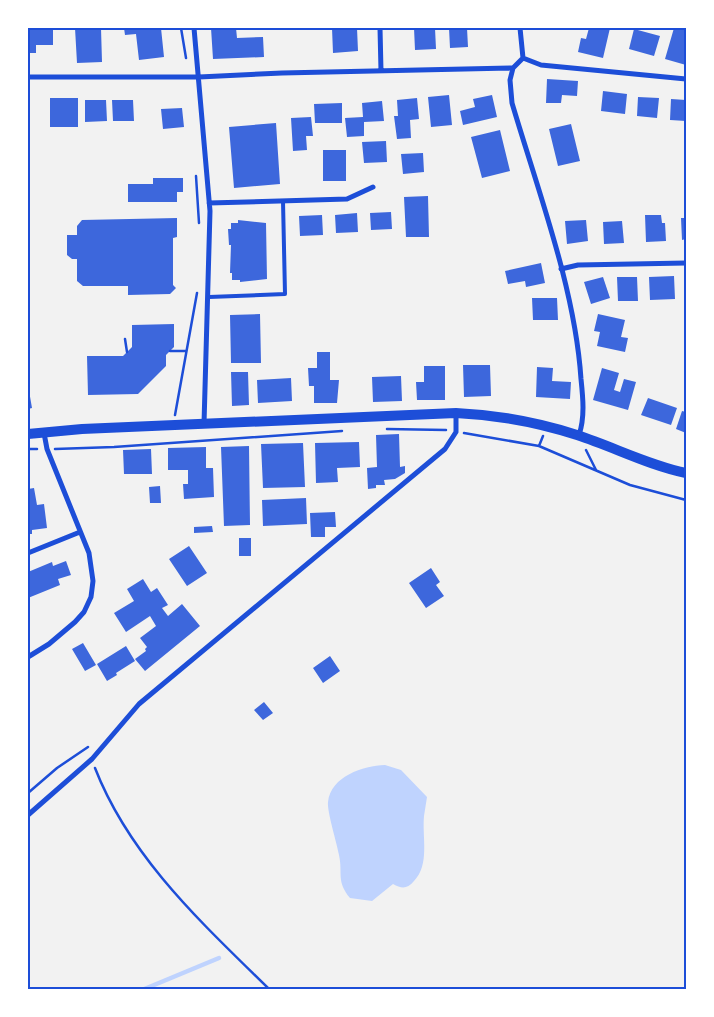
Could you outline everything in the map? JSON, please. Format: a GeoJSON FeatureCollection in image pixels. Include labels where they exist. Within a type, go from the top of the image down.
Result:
{"type":"FeatureCollection","features":[{"type":"Feature","properties":{"kind":"main road"},"geometry":{"type":"LineString","coordinates":[[28,434],[174,425],[456,413],[522,420],[579,436],[631,457],[686,473]]}},
{"type":"Feature","properties":{"kind":"street"},"geometry":{"type":"LineString","coordinates":[[194,28],[209,203],[209,297],[204,424]]}},
{"type":"Feature","properties":{"kind":"street"},"geometry":{"type":"LineString","coordinates":[[380,28],[382,71]]}},
{"type":"Feature","properties":{"kind":"street"},"geometry":{"type":"LineString","coordinates":[[520,28],[523,58]]}},
{"type":"Feature","properties":{"kind":"street"},"geometry":{"type":"LineString","coordinates":[[523,58],[513,68],[510,80],[512,104],[575,322],[580,352],[583,408],[583,424],[579,436]]}},
{"type":"Feature","properties":{"kind":"street"},"geometry":{"type":"LineString","coordinates":[[523,58],[541,65],[686,80]]}},
{"type":"Feature","properties":{"kind":"street"},"geometry":{"type":"LineString","coordinates":[[28,77],[199,77],[513,68]]}},
{"type":"Feature","properties":{"kind":"street"},"geometry":{"type":"LineString","coordinates":[[209,203],[347,199],[373,187]]}},
{"type":"Feature","properties":{"kind":"street"},"geometry":{"type":"LineString","coordinates":[[561,269],[578,266],[686,262]]}},
{"type":"Feature","properties":{"kind":"street"},"geometry":{"type":"LineString","coordinates":[[28,815],[92,759],[138,704],[445,449],[456,432],[456,413]]}},
{"type":"Feature","properties":{"kind":"street"},"geometry":{"type":"LineString","coordinates":[[28,657],[49,644],[75,622],[84,612],[91,596],[92,569],[89,553],[47,449],[44,432]]}},
{"type":"Feature","properties":{"kind":"street"},"geometry":{"type":"LineString","coordinates":[[28,553],[80,532]]}},
{"type":"Feature","properties":{"kind":"lane"},"geometry":{"type":"LineString","coordinates":[[209,297],[285,294],[283,201]]}},
{"type":"Feature","properties":{"kind":"path"},"geometry":{"type":"LineString","coordinates":[[181,28],[189,77]]}},
{"type":"Feature","properties":{"kind":"path"},"geometry":{"type":"LineString","coordinates":[[196,167],[199,230]]}},
{"type":"Feature","properties":{"kind":"path"},"geometry":{"type":"LineString","coordinates":[[174,443],[175,407],[198,286]]}},
{"type":"Feature","properties":{"kind":"path"},"geometry":{"type":"LineString","coordinates":[[125,339],[127,352]]}},
{"type":"Feature","properties":{"kind":"path"},"geometry":{"type":"LineString","coordinates":[[170,351],[186,351]]}},
{"type":"Feature","properties":{"kind":"path"},"geometry":{"type":"LineString","coordinates":[[383,429],[440,429],[539,446],[630,485],[686,500]]}},
{"type":"Feature","properties":{"kind":"path"},"geometry":{"type":"LineString","coordinates":[[47,449],[114,448],[346,431]]}},
{"type":"Feature","properties":{"kind":"path"},"geometry":{"type":"LineString","coordinates":[[28,793],[57,768],[95,743]]}},
{"type":"Feature","properties":{"kind":"path"},"geometry":{"type":"LineString","coordinates":[[92,759],[113,807],[155,870],[198,918],[270,990]]}},
{"type":"Feature","properties":{"kind":"water"},"geometry":{"type":"Polygon","coordinates":[[[385,765],[401,770],[427,797],[424,816],[424,859],[422,867],[414,881],[407,887],[399,887],[393,884],[372,901],[350,898],[341,882],[339,855],[329,813],[328,802],[330,793],[335,785],[349,774],[358,770],[385,765]]]}},
{"type":"Feature","properties":{"kind":"building"},"geometry":{"type":"Polygon","coordinates":[[[28,28],[53,28],[53,45],[36,45],[36,53],[28,53],[28,28]]]}},
{"type":"Feature","properties":{"kind":"building"},"geometry":{"type":"Polygon","coordinates":[[[75,28],[101,28],[102,62],[77,63],[75,28]]]}},
{"type":"Feature","properties":{"kind":"building"},"geometry":{"type":"Polygon","coordinates":[[[124,28],[161,28],[164,57],[139,60],[136,34],[125,35],[124,28]]]}},
{"type":"Feature","properties":{"kind":"building"},"geometry":{"type":"Polygon","coordinates":[[[211,28],[236,28],[237,38],[263,37],[264,57],[213,59],[211,28]]]}},
{"type":"Feature","properties":{"kind":"building"},"geometry":{"type":"Polygon","coordinates":[[[332,28],[357,28],[358,51],[333,53],[332,28]]]}},
{"type":"Feature","properties":{"kind":"building"},"geometry":{"type":"Polygon","coordinates":[[[414,28],[435,28],[436,49],[415,50],[414,28]]]}},
{"type":"Feature","properties":{"kind":"building"},"geometry":{"type":"Polygon","coordinates":[[[449,28],[467,28],[468,47],[450,48],[449,28]]]}},
{"type":"Feature","properties":{"kind":"building"},"geometry":{"type":"Polygon","coordinates":[[[589,28],[610,28],[603,58],[578,52],[581,38],[586,39],[589,28]]]}},
{"type":"Feature","properties":{"kind":"building"},"geometry":{"type":"Polygon","coordinates":[[[674,28],[686,28],[686,65],[665,59],[674,28]]]}},
{"type":"Feature","properties":{"kind":"building"},"geometry":{"type":"Polygon","coordinates":[[[634,29],[660,36],[654,56],[629,49],[634,29]]]}},
{"type":"Feature","properties":{"kind":"building"},"geometry":{"type":"Polygon","coordinates":[[[547,79],[578,81],[577,96],[562,95],[561,103],[546,103],[547,79]]]}},
{"type":"Feature","properties":{"kind":"building"},"geometry":{"type":"Polygon","coordinates":[[[603,91],[627,94],[625,114],[601,111],[603,91]]]}},
{"type":"Feature","properties":{"kind":"building"},"geometry":{"type":"Polygon","coordinates":[[[449,95],[452,125],[431,127],[428,97],[449,95]]]}},
{"type":"Feature","properties":{"kind":"building"},"geometry":{"type":"Polygon","coordinates":[[[492,95],[497,117],[463,125],[460,111],[475,107],[473,99],[492,95]]]}},
{"type":"Feature","properties":{"kind":"building"},"geometry":{"type":"Polygon","coordinates":[[[638,97],[659,98],[657,118],[637,116],[638,97]]]}},
{"type":"Feature","properties":{"kind":"building"},"geometry":{"type":"Polygon","coordinates":[[[50,98],[78,98],[78,127],[50,127],[50,98]]]}},
{"type":"Feature","properties":{"kind":"building"},"geometry":{"type":"Polygon","coordinates":[[[417,98],[419,119],[410,120],[411,138],[397,139],[394,116],[398,116],[397,100],[417,98]]]}},
{"type":"Feature","properties":{"kind":"building"},"geometry":{"type":"Polygon","coordinates":[[[671,99],[686,100],[686,121],[670,120],[671,99]]]}},
{"type":"Feature","properties":{"kind":"building"},"geometry":{"type":"Polygon","coordinates":[[[85,100],[106,100],[107,121],[85,122],[85,100]]]}},
{"type":"Feature","properties":{"kind":"building"},"geometry":{"type":"Polygon","coordinates":[[[112,100],[133,100],[134,121],[113,121],[112,100]]]}},
{"type":"Feature","properties":{"kind":"building"},"geometry":{"type":"Polygon","coordinates":[[[382,101],[384,121],[364,122],[364,136],[347,137],[345,118],[363,117],[362,103],[382,101]]]}},
{"type":"Feature","properties":{"kind":"building"},"geometry":{"type":"Polygon","coordinates":[[[342,103],[342,123],[315,123],[314,104],[342,103]]]}},
{"type":"Feature","properties":{"kind":"building"},"geometry":{"type":"Polygon","coordinates":[[[182,108],[184,127],[163,129],[161,109],[182,108]]]}},
{"type":"Feature","properties":{"kind":"building"},"geometry":{"type":"Polygon","coordinates":[[[311,117],[313,136],[306,136],[307,150],[293,151],[291,118],[311,117]]]}},
{"type":"Feature","properties":{"kind":"building"},"geometry":{"type":"Polygon","coordinates":[[[276,123],[280,184],[234,188],[229,127],[276,123]]]}},
{"type":"Feature","properties":{"kind":"building"},"geometry":{"type":"Polygon","coordinates":[[[571,124],[580,161],[558,166],[549,129],[571,124]]]}},
{"type":"Feature","properties":{"kind":"building"},"geometry":{"type":"Polygon","coordinates":[[[500,130],[510,171],[482,178],[471,137],[500,130]]]}},
{"type":"Feature","properties":{"kind":"building"},"geometry":{"type":"Polygon","coordinates":[[[386,141],[387,162],[364,163],[362,142],[386,141]]]}},
{"type":"Feature","properties":{"kind":"building"},"geometry":{"type":"Polygon","coordinates":[[[323,150],[346,150],[346,181],[323,181],[323,150]]]}},
{"type":"Feature","properties":{"kind":"building"},"geometry":{"type":"Polygon","coordinates":[[[423,153],[424,172],[403,174],[401,154],[423,153]]]}},
{"type":"Feature","properties":{"kind":"building"},"geometry":{"type":"Polygon","coordinates":[[[153,178],[183,178],[183,192],[177,192],[177,202],[128,202],[128,184],[153,184],[153,178]]]}},
{"type":"Feature","properties":{"kind":"building"},"geometry":{"type":"Polygon","coordinates":[[[428,196],[429,237],[406,237],[404,197],[428,196]]]}},
{"type":"Feature","properties":{"kind":"building"},"geometry":{"type":"Polygon","coordinates":[[[391,212],[392,229],[371,230],[370,213],[391,212]]]}},
{"type":"Feature","properties":{"kind":"building"},"geometry":{"type":"Polygon","coordinates":[[[357,213],[358,232],[336,233],[335,215],[357,213]]]}},
{"type":"Feature","properties":{"kind":"building"},"geometry":{"type":"Polygon","coordinates":[[[322,215],[323,235],[300,236],[299,216],[322,215]]]}},
{"type":"Feature","properties":{"kind":"building"},"geometry":{"type":"Polygon","coordinates":[[[645,215],[661,215],[662,223],[665,223],[666,241],[646,242],[645,215]]]}},
{"type":"Feature","properties":{"kind":"building"},"geometry":{"type":"Polygon","coordinates":[[[177,218],[177,237],[173,238],[173,285],[176,288],[170,294],[128,295],[128,286],[83,286],[77,281],[77,259],[72,259],[67,255],[67,235],[77,235],[77,226],[82,220],[177,218]]]}},
{"type":"Feature","properties":{"kind":"building"},"geometry":{"type":"Polygon","coordinates":[[[681,218],[686,218],[686,239],[682,240],[681,218]]]}},
{"type":"Feature","properties":{"kind":"building"},"geometry":{"type":"Polygon","coordinates":[[[238,220],[266,223],[267,279],[240,282],[240,280],[232,280],[232,273],[230,273],[231,245],[229,245],[228,229],[231,229],[231,223],[238,223],[238,220]]]}},
{"type":"Feature","properties":{"kind":"building"},"geometry":{"type":"Polygon","coordinates":[[[586,220],[588,241],[567,244],[565,221],[586,220]]]}},
{"type":"Feature","properties":{"kind":"building"},"geometry":{"type":"Polygon","coordinates":[[[622,221],[624,243],[604,244],[603,222],[622,221]]]}},
{"type":"Feature","properties":{"kind":"building"},"geometry":{"type":"Polygon","coordinates":[[[541,263],[545,283],[526,287],[525,281],[508,284],[505,271],[541,263]]]}},
{"type":"Feature","properties":{"kind":"building"},"geometry":{"type":"Polygon","coordinates":[[[674,276],[675,299],[650,300],[649,277],[674,276]]]}},
{"type":"Feature","properties":{"kind":"building"},"geometry":{"type":"Polygon","coordinates":[[[603,277],[610,298],[591,304],[584,282],[603,277]]]}},
{"type":"Feature","properties":{"kind":"building"},"geometry":{"type":"Polygon","coordinates":[[[617,277],[637,277],[638,301],[618,301],[617,277]]]}},
{"type":"Feature","properties":{"kind":"building"},"geometry":{"type":"Polygon","coordinates":[[[532,298],[557,298],[558,320],[533,320],[532,298]]]}},
{"type":"Feature","properties":{"kind":"building"},"geometry":{"type":"Polygon","coordinates":[[[260,314],[261,363],[231,363],[230,315],[260,314]]]}},
{"type":"Feature","properties":{"kind":"building"},"geometry":{"type":"Polygon","coordinates":[[[598,314],[625,320],[621,337],[628,338],[625,352],[597,346],[600,332],[594,331],[598,314]]]}},
{"type":"Feature","properties":{"kind":"building"},"geometry":{"type":"Polygon","coordinates":[[[174,324],[174,347],[166,355],[166,366],[138,394],[88,395],[87,356],[123,356],[132,347],[132,325],[174,324]]]}},
{"type":"Feature","properties":{"kind":"building"},"geometry":{"type":"Polygon","coordinates":[[[317,352],[330,352],[330,380],[339,380],[337,403],[314,403],[314,386],[309,386],[308,368],[317,368],[317,352]]]}},
{"type":"Feature","properties":{"kind":"building"},"geometry":{"type":"Polygon","coordinates":[[[463,365],[490,365],[491,396],[464,397],[463,365]]]}},
{"type":"Feature","properties":{"kind":"building"},"geometry":{"type":"Polygon","coordinates":[[[424,366],[445,366],[445,400],[417,400],[416,382],[424,382],[424,366]]]}},
{"type":"Feature","properties":{"kind":"building"},"geometry":{"type":"Polygon","coordinates":[[[537,367],[553,368],[552,381],[571,382],[570,399],[536,397],[537,367]]]}},
{"type":"Feature","properties":{"kind":"building"},"geometry":{"type":"Polygon","coordinates":[[[602,368],[619,373],[614,390],[620,392],[624,379],[636,382],[628,410],[593,400],[602,368]]]}},
{"type":"Feature","properties":{"kind":"building"},"geometry":{"type":"Polygon","coordinates":[[[231,372],[248,372],[249,405],[232,406],[231,372]]]}},
{"type":"Feature","properties":{"kind":"building"},"geometry":{"type":"Polygon","coordinates":[[[401,376],[402,401],[373,402],[372,377],[401,376]]]}},
{"type":"Feature","properties":{"kind":"building"},"geometry":{"type":"Polygon","coordinates":[[[291,378],[292,401],[258,403],[257,380],[291,378]]]}},
{"type":"Feature","properties":{"kind":"building"},"geometry":{"type":"Polygon","coordinates":[[[28,385],[32,408],[28,409],[28,385]]]}},
{"type":"Feature","properties":{"kind":"building"},"geometry":{"type":"Polygon","coordinates":[[[648,398],[677,408],[671,425],[641,415],[648,398]]]}},
{"type":"Feature","properties":{"kind":"building"},"geometry":{"type":"Polygon","coordinates":[[[682,411],[686,412],[686,433],[676,429],[682,411]]]}},
{"type":"Feature","properties":{"kind":"building"},"geometry":{"type":"Polygon","coordinates":[[[399,434],[400,467],[405,466],[405,473],[395,479],[384,480],[385,485],[376,485],[376,488],[368,489],[367,468],[377,467],[376,435],[399,434]]]}},
{"type":"Feature","properties":{"kind":"building"},"geometry":{"type":"Polygon","coordinates":[[[359,442],[360,467],[337,468],[338,482],[316,483],[315,443],[359,442]]]}},
{"type":"Feature","properties":{"kind":"building"},"geometry":{"type":"Polygon","coordinates":[[[303,443],[305,487],[263,488],[261,444],[303,443]]]}},
{"type":"Feature","properties":{"kind":"building"},"geometry":{"type":"Polygon","coordinates":[[[249,446],[250,525],[224,526],[221,447],[249,446]]]}},
{"type":"Feature","properties":{"kind":"building"},"geometry":{"type":"Polygon","coordinates":[[[206,447],[206,468],[213,468],[214,497],[184,499],[183,484],[188,484],[188,470],[168,470],[168,448],[206,447]]]}},
{"type":"Feature","properties":{"kind":"building"},"geometry":{"type":"Polygon","coordinates":[[[151,449],[152,474],[124,474],[123,450],[151,449]]]}},
{"type":"Feature","properties":{"kind":"building"},"geometry":{"type":"Polygon","coordinates":[[[160,486],[161,503],[150,503],[149,487],[160,486]]]}},
{"type":"Feature","properties":{"kind":"building"},"geometry":{"type":"Polygon","coordinates":[[[34,488],[37,505],[44,504],[47,528],[32,530],[32,534],[28,534],[28,489],[34,488]]]}},
{"type":"Feature","properties":{"kind":"building"},"geometry":{"type":"Polygon","coordinates":[[[306,498],[307,524],[263,526],[262,500],[306,498]]]}},
{"type":"Feature","properties":{"kind":"building"},"geometry":{"type":"Polygon","coordinates":[[[335,512],[336,527],[325,527],[325,537],[311,537],[310,513],[335,512]]]}},
{"type":"Feature","properties":{"kind":"building"},"geometry":{"type":"Polygon","coordinates":[[[212,526],[213,532],[194,533],[194,527],[212,526]]]}},
{"type":"Feature","properties":{"kind":"building"},"geometry":{"type":"Polygon","coordinates":[[[239,538],[251,538],[251,556],[239,556],[239,538]]]}},
{"type":"Feature","properties":{"kind":"building"},"geometry":{"type":"Polygon","coordinates":[[[189,546],[207,573],[187,586],[169,559],[189,546]]]}},
{"type":"Feature","properties":{"kind":"building"},"geometry":{"type":"Polygon","coordinates":[[[66,561],[71,575],[58,579],[60,585],[28,598],[28,572],[52,562],[53,566],[66,561]]]}},
{"type":"Feature","properties":{"kind":"building"},"geometry":{"type":"Polygon","coordinates":[[[431,568],[440,582],[436,585],[444,596],[426,608],[409,583],[431,568]]]}},
{"type":"Feature","properties":{"kind":"building"},"geometry":{"type":"Polygon","coordinates":[[[143,579],[151,592],[157,588],[168,605],[162,608],[168,616],[182,604],[200,626],[145,671],[135,659],[146,651],[147,647],[140,638],[156,626],[150,616],[126,632],[114,613],[134,601],[127,589],[143,579]]]}},
{"type":"Feature","properties":{"kind":"building"},"geometry":{"type":"Polygon","coordinates":[[[83,643],[96,665],[85,671],[72,649],[83,643]]]}},
{"type":"Feature","properties":{"kind":"building"},"geometry":{"type":"Polygon","coordinates":[[[126,646],[135,661],[107,681],[97,664],[126,646]]]}},
{"type":"Feature","properties":{"kind":"building"},"geometry":{"type":"Polygon","coordinates":[[[330,656],[340,671],[323,683],[313,668],[330,656]]]}},
{"type":"Feature","properties":{"kind":"building"},"geometry":{"type":"Polygon","coordinates":[[[264,702],[273,713],[263,720],[254,710],[264,702]]]}},
{"type":"Feature","properties":{"kind":"waterway"},"geometry":{"type":"LineString","coordinates":[[142,990],[219,958]]}}]}
